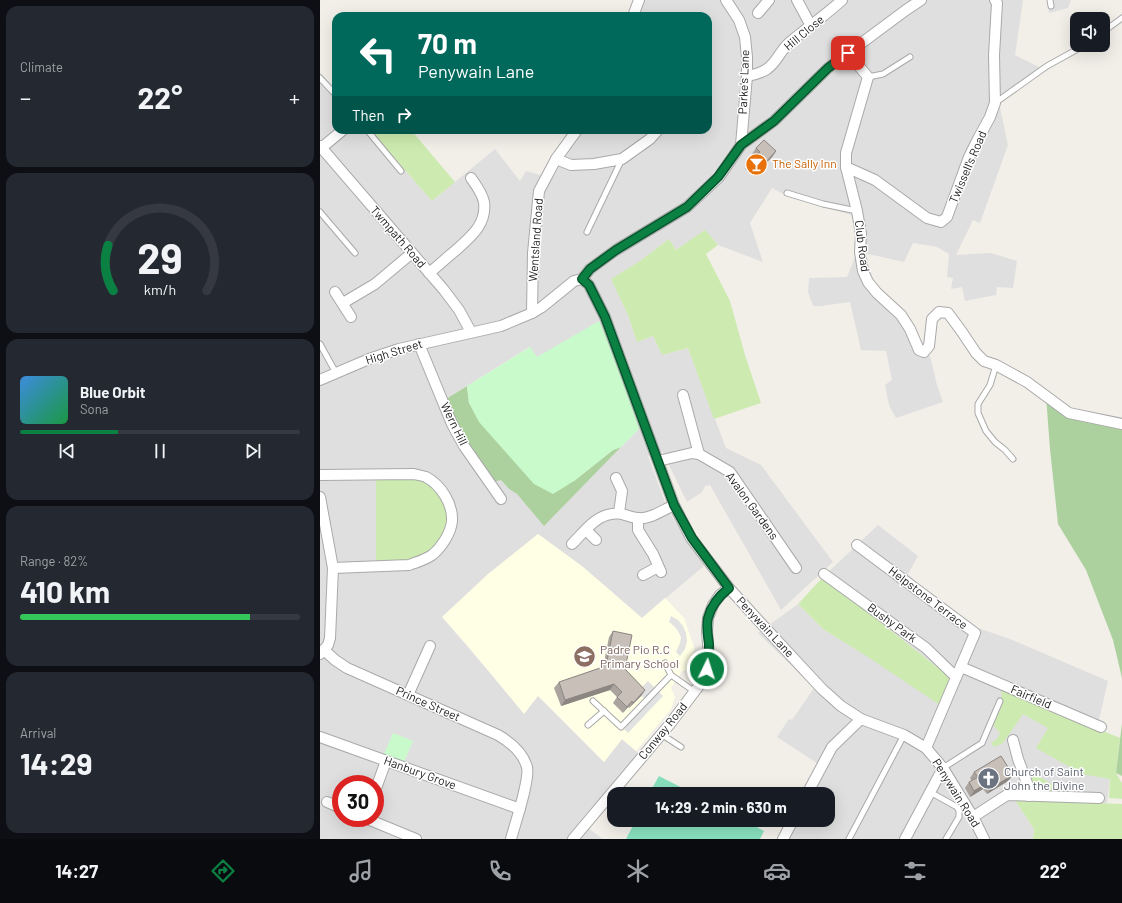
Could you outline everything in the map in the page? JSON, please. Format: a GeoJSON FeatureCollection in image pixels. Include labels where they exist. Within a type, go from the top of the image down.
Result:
{"type":"FeatureCollection","features":[{"type":"Feature","properties":{"kind":"street"},"geometry":{"type":"LineString","coordinates":[[635,12],[640,0]]}},
{"type":"Feature","properties":{"kind":"street","name":"Parke's Lane"},"geometry":{"type":"LineString","coordinates":[[726,0],[739,20],[745,37],[747,76],[741,145]]}},
{"type":"Feature","properties":{"kind":"street"},"geometry":{"type":"LineString","coordinates":[[758,13],[770,0]]}},
{"type":"Feature","properties":{"kind":"street"},"geometry":{"type":"LineString","coordinates":[[797,0],[811,26]]}},
{"type":"Feature","properties":{"kind":"street","name":"Hill Close"},"geometry":{"type":"LineString","coordinates":[[747,76],[757,74],[767,69],[775,62],[788,44],[831,11],[842,0]]}},
{"type":"Feature","properties":{"kind":"street"},"geometry":{"type":"LineString","coordinates":[[741,145],[774,121],[828,68],[921,0]]}},
{"type":"Feature","properties":{"kind":"street","name":"Twissell's Road"},"geometry":{"type":"LineString","coordinates":[[846,167],[875,180],[927,218],[941,222],[947,217],[970,157],[990,117],[995,103],[994,55],[997,3],[995,0]]}},
{"type":"Feature","properties":{"kind":"street"},"geometry":{"type":"LineString","coordinates":[[848,53],[868,77]]}},
{"type":"Feature","properties":{"kind":"street","name":"Club Road"},"geometry":{"type":"LineString","coordinates":[[868,77],[846,153],[846,167],[861,234],[860,252],[868,282],[877,293],[901,315],[910,328],[919,350],[924,352],[930,346],[932,319],[939,312],[948,312],[976,354],[984,361],[1027,382],[1069,413],[1122,424]]}},
{"type":"Feature","properties":{"kind":"street"},"geometry":{"type":"LineString","coordinates":[[321,148],[338,134]]}},
{"type":"Feature","properties":{"kind":"street","name":"Wentsland Road"},"geometry":{"type":"LineString","coordinates":[[532,313],[533,253],[539,191],[556,159],[574,134]]}},
{"type":"Feature","properties":{"kind":"street"},"geometry":{"type":"LineString","coordinates":[[556,159],[571,165],[594,164],[622,158],[650,139],[654,134]]}},
{"type":"Feature","properties":{"kind":"street","name":"High Street"},"geometry":{"type":"LineString","coordinates":[[320,380],[369,359],[399,349],[501,326],[532,313],[574,281],[582,279],[590,269],[616,250],[687,207],[718,177],[741,145]]}},
{"type":"Feature","properties":{"kind":"street","name":"Twmpath Road"},"geometry":{"type":"LineString","coordinates":[[321,148],[429,273],[459,310],[471,332]]}},
{"type":"Feature","properties":{"kind":"street"},"geometry":{"type":"LineString","coordinates":[[429,273],[474,233],[480,224],[484,212],[484,201],[471,178]]}},
{"type":"Feature","properties":{"kind":"street"},"geometry":{"type":"LineString","coordinates":[[343,303],[375,284],[412,253]]}},
{"type":"Feature","properties":{"kind":"street","name":"Penywain Lane"},"geometry":{"type":"LineString","coordinates":[[582,279],[589,285],[605,317],[674,505],[692,538],[729,588],[822,689],[841,706],[861,719]]}},
{"type":"Feature","properties":{"kind":"street"},"geometry":{"type":"LineString","coordinates":[[335,292],[351,317]]}},
{"type":"Feature","properties":{"kind":"street","name":"Wern Hill"},"geometry":{"type":"LineString","coordinates":[[419,344],[452,424],[464,446],[500,499]]}},
{"type":"Feature","properties":{"kind":"street"},"geometry":{"type":"LineString","coordinates":[[658,461],[692,453],[699,454],[683,395]]}},
{"type":"Feature","properties":{"kind":"street","name":"Avalon Gardens"},"geometry":{"type":"LineString","coordinates":[[699,454],[730,472],[796,568]]}},
{"type":"Feature","properties":{"kind":"street"},"geometry":{"type":"LineString","coordinates":[[320,474],[414,474],[426,477],[438,486],[446,497],[452,521],[448,533],[440,546],[432,555],[420,561],[409,565],[333,568]]}},
{"type":"Feature","properties":{"kind":"street"},"geometry":{"type":"LineString","coordinates":[[616,478],[622,491],[618,513]]}},
{"type":"Feature","properties":{"kind":"street"},"geometry":{"type":"LineString","coordinates":[[320,497],[333,568],[330,638],[328,645],[322,652]]}},
{"type":"Feature","properties":{"kind":"street"},"geometry":{"type":"LineString","coordinates":[[572,544],[594,522],[605,515],[618,513],[638,518],[650,516],[674,505]]}},
{"type":"Feature","properties":{"kind":"street"},"geometry":{"type":"LineString","coordinates":[[638,518],[638,530],[653,554],[660,569],[643,575]]}},
{"type":"Feature","properties":{"kind":"street"},"geometry":{"type":"LineString","coordinates":[[586,530],[596,540]]}},
{"type":"Feature","properties":{"kind":"street","name":"Helpstone Terrace"},"geometry":{"type":"LineString","coordinates":[[856,545],[975,633],[926,748]]}},
{"type":"Feature","properties":{"kind":"street","name":"Bushy Park"},"geometry":{"type":"LineString","coordinates":[[824,574],[926,648],[956,677]]}},
{"type":"Feature","properties":{"kind":"street","name":"Conway Road"},"geometry":{"type":"LineString","coordinates":[[572,839],[661,734],[701,683],[707,669],[709,656],[707,631],[708,618],[713,605],[720,595],[729,588]]}},
{"type":"Feature","properties":{"kind":"street"},"geometry":{"type":"LineString","coordinates":[[408,695],[430,646]]}},
{"type":"Feature","properties":{"kind":"street","name":"Prince Street"},"geometry":{"type":"LineString","coordinates":[[322,652],[346,668],[509,741],[516,748],[527,765],[528,773],[520,809]]}},
{"type":"Feature","properties":{"kind":"street","name":"Fairfield"},"geometry":{"type":"LineString","coordinates":[[961,667],[1101,727]]}},
{"type":"Feature","properties":{"kind":"street"},"geometry":{"type":"LineString","coordinates":[[811,787],[832,747],[861,719]]}},
{"type":"Feature","properties":{"kind":"street","name":"Penywain Road"},"geometry":{"type":"LineString","coordinates":[[861,719],[904,735],[926,748],[943,768],[984,839]]}},
{"type":"Feature","properties":{"kind":"street","name":"Hanbury Grove"},"geometry":{"type":"LineString","coordinates":[[320,737],[520,809]]}},
{"type":"Feature","properties":{"kind":"street"},"geometry":{"type":"LineString","coordinates":[[1013,740],[1018,759],[1028,783],[1029,796]]}},
{"type":"Feature","properties":{"kind":"street"},"geometry":{"type":"LineString","coordinates":[[381,775],[386,761]]}},
{"type":"Feature","properties":{"kind":"street"},"geometry":{"type":"LineString","coordinates":[[905,839],[943,768]]}},
{"type":"Feature","properties":{"kind":"street"},"geometry":{"type":"LineString","coordinates":[[973,818],[1007,795],[1100,798]]}},
{"type":"Feature","properties":{"kind":"street"},"geometry":{"type":"LineString","coordinates":[[327,802],[332,804]]}},
{"type":"Feature","properties":{"kind":"street"},"geometry":{"type":"LineString","coordinates":[[511,839],[520,809]]}},
{"type":"Feature","properties":{"kind":"street"},"geometry":{"type":"LineString","coordinates":[[384,826],[410,838]]}},
{"type":"Feature","properties":{"kind":"street"},"geometry":{"type":"LineString","coordinates":[[783,839],[789,827]]}},
{"type":"Feature","properties":{"kind":"lane"},"geometry":{"type":"LineString","coordinates":[[1050,0],[1051,6]]}},
{"type":"Feature","properties":{"kind":"lane"},"geometry":{"type":"LineString","coordinates":[[1110,27],[1122,18]]}},
{"type":"Feature","properties":{"kind":"lane"},"geometry":{"type":"LineString","coordinates":[[995,103],[1047,66],[1072,52]]}},
{"type":"Feature","properties":{"kind":"lane"},"geometry":{"type":"LineString","coordinates":[[868,77],[883,74],[910,57]]}},
{"type":"Feature","properties":{"kind":"lane"},"geometry":{"type":"LineString","coordinates":[[320,78],[332,91]]}},
{"type":"Feature","properties":{"kind":"lane"},"geometry":{"type":"LineString","coordinates":[[370,134],[401,171]]}},
{"type":"Feature","properties":{"kind":"lane"},"geometry":{"type":"LineString","coordinates":[[587,232],[622,158]]}},
{"type":"Feature","properties":{"kind":"lane"},"geometry":{"type":"LineString","coordinates":[[787,193],[823,204],[857,211]]}},
{"type":"Feature","properties":{"kind":"lane"},"geometry":{"type":"LineString","coordinates":[[320,212],[355,254]]}},
{"type":"Feature","properties":{"kind":"lane"},"geometry":{"type":"LineString","coordinates":[[320,344],[336,373]]}},
{"type":"Feature","properties":{"kind":"lane"},"geometry":{"type":"LineString","coordinates":[[996,366],[990,384],[978,404],[978,414],[986,431],[1013,459]]}},
{"type":"Feature","properties":{"kind":"lane"},"geometry":{"type":"LineString","coordinates":[[665,663],[671,675],[694,692]]}},
{"type":"Feature","properties":{"kind":"lane"},"geometry":{"type":"LineString","coordinates":[[593,700],[621,727],[671,675]]}},
{"type":"Feature","properties":{"kind":"lane"},"geometry":{"type":"LineString","coordinates":[[943,768],[982,742],[1000,701]]}},
{"type":"Feature","properties":{"kind":"lane"},"geometry":{"type":"LineString","coordinates":[[588,725],[604,711]]}},
{"type":"Feature","properties":{"kind":"lane"},"geometry":{"type":"LineString","coordinates":[[661,734],[682,747]]}},
{"type":"Feature","properties":{"kind":"lane"},"geometry":{"type":"LineString","coordinates":[[849,839],[904,735]]}},
{"type":"Feature","properties":{"kind":"lane"},"geometry":{"type":"LineString","coordinates":[[930,792],[957,807],[959,810],[959,817],[946,839]]}},
{"type":"Feature","properties":{"kind":"shaded area"},"geometry":{"type":"Polygon","coordinates":[[[644,0],[1023,0],[1015,55],[1045,70],[999,103],[1008,145],[980,223],[973,220],[956,255],[991,253],[1017,261],[1013,288],[997,287],[996,295],[965,301],[962,287],[951,289],[953,278],[947,277],[949,254],[937,247],[913,243],[904,262],[864,253],[869,278],[930,356],[943,402],[896,418],[889,405],[885,385],[892,380],[886,351],[861,350],[850,302],[813,306],[808,292],[809,278],[847,277],[855,257],[857,244],[855,216],[789,197],[772,188],[750,223],[763,262],[718,245],[705,231],[676,250],[669,239],[640,261],[612,279],[628,315],[637,342],[653,336],[662,355],[688,348],[726,448],[761,465],[833,562],[781,610],[710,485],[705,486],[702,492],[687,502],[662,451],[648,456],[672,517],[704,566],[642,618],[583,567],[538,534],[442,617],[524,713],[538,695],[604,762],[622,739],[645,759],[622,787],[607,787],[607,805],[588,828],[603,839],[320,839],[320,72],[332,86],[332,134],[373,134],[432,201],[495,149],[520,181],[526,171],[553,177],[580,134],[712,134],[712,12],[639,12],[644,0]],[[529,347],[446,399],[501,480],[509,489],[517,494],[544,525],[639,429],[537,357],[529,347]]]}},
{"type":"Feature","properties":{"kind":"shaded area"},"geometry":{"type":"Polygon","coordinates":[[[1047,0],[1071,0],[1068,8],[1049,13],[1047,0]]]}},
{"type":"Feature","properties":{"kind":"shaded area"},"geometry":{"type":"Polygon","coordinates":[[[878,525],[918,556],[908,574],[922,588],[959,617],[978,628],[1010,639],[1108,681],[1099,720],[1105,732],[1120,738],[1110,779],[1107,804],[1076,801],[1015,800],[1034,829],[1033,839],[777,839],[783,827],[835,827],[835,787],[805,787],[817,763],[777,737],[789,719],[792,720],[814,688],[758,633],[798,604],[823,629],[868,656],[947,675],[823,577],[878,525]]]}},
{"type":"Feature","properties":{"kind":"shaded area","name":"Padre Pio R.C Primary School"},"geometry":{"type":"Polygon","coordinates":[[[538,534],[583,567],[642,618],[665,598],[684,618],[694,647],[691,670],[682,671],[671,688],[675,697],[671,709],[636,751],[622,739],[604,762],[538,696],[524,714],[442,617],[488,574],[538,534]]]}},
{"type":"Feature","properties":{"kind":"shaded area"},"geometry":{"type":"Polygon","coordinates":[[[671,616],[678,620],[686,633],[687,641],[685,649],[680,656],[676,652],[681,637],[674,626],[669,622],[671,616]]]}},
{"type":"Feature","properties":{"kind":"shaded area"},"geometry":{"type":"Polygon","coordinates":[[[648,681],[663,696],[628,733],[624,729],[648,702],[637,692],[648,681]]]}},
{"type":"Feature","properties":{"kind":"green space"},"geometry":{"type":"Polygon","coordinates":[[[373,134],[414,134],[455,182],[432,201],[373,134]]]}},
{"type":"Feature","properties":{"kind":"green space"},"geometry":{"type":"Polygon","coordinates":[[[705,230],[718,245],[706,254],[730,301],[745,355],[761,403],[714,419],[688,348],[662,355],[653,336],[637,342],[628,315],[611,279],[640,261],[669,239],[676,250],[705,230]]]}},
{"type":"Feature","properties":{"kind":"green space"},"geometry":{"type":"Polygon","coordinates":[[[599,321],[621,371],[639,429],[621,447],[613,450],[574,481],[553,494],[534,484],[479,422],[469,403],[467,386],[530,347],[537,357],[599,321]]]}},
{"type":"Feature","properties":{"kind":"green space"},"geometry":{"type":"Polygon","coordinates":[[[467,386],[469,403],[574,481],[613,450],[621,447],[544,526],[517,494],[509,489],[501,480],[493,482],[468,446],[446,399],[467,386]]]}},
{"type":"Feature","properties":{"kind":"green space"},"geometry":{"type":"Polygon","coordinates":[[[1046,396],[1069,413],[1122,424],[1122,678],[1113,640],[1086,570],[1058,524],[1046,396]]]}},
{"type":"Feature","properties":{"kind":"green space"},"geometry":{"type":"Polygon","coordinates":[[[376,478],[414,478],[433,487],[441,498],[446,509],[447,523],[443,536],[438,545],[420,558],[376,561],[376,478]]]}},
{"type":"Feature","properties":{"kind":"green space"},"geometry":{"type":"Polygon","coordinates":[[[823,577],[947,675],[950,681],[940,705],[823,629],[798,604],[823,577]]]}},
{"type":"Feature","properties":{"kind":"green space"},"geometry":{"type":"Polygon","coordinates":[[[1000,688],[1120,738],[1116,773],[1122,783],[1122,799],[1109,798],[1110,779],[1082,774],[1036,748],[1048,728],[1023,714],[1003,743],[994,747],[991,743],[997,739],[1000,733],[992,724],[1002,695],[1000,688]]]}},
{"type":"Feature","properties":{"kind":"green space"},"geometry":{"type":"Polygon","coordinates":[[[1122,723],[1122,776],[1116,773],[1122,723]]]}},
{"type":"Feature","properties":{"kind":"green space"},"geometry":{"type":"Polygon","coordinates":[[[393,733],[413,741],[404,762],[384,754],[393,733]]]}},
{"type":"Feature","properties":{"kind":"green space"},"geometry":{"type":"Polygon","coordinates":[[[1027,769],[1071,796],[1037,793],[1032,788],[1027,769]]]}},
{"type":"Feature","properties":{"kind":"green space"},"geometry":{"type":"Polygon","coordinates":[[[659,776],[680,787],[653,787],[659,776]]]}},
{"type":"Feature","properties":{"kind":"green space"},"geometry":{"type":"Polygon","coordinates":[[[1015,800],[1122,804],[1122,839],[1033,839],[1034,829],[1015,800]]]}},
{"type":"Feature","properties":{"kind":"green space"},"geometry":{"type":"Polygon","coordinates":[[[632,827],[757,827],[764,831],[760,839],[626,839],[632,827]]]}},
{"type":"Feature","properties":{"kind":"building"},"geometry":{"type":"Polygon","coordinates":[[[764,140],[776,151],[765,163],[762,160],[755,168],[750,163],[760,152],[756,148],[764,140]]]}},
{"type":"Feature","properties":{"kind":"building"},"geometry":{"type":"Polygon","coordinates":[[[613,631],[632,635],[625,669],[645,690],[633,703],[632,701],[627,707],[617,697],[622,692],[614,684],[565,700],[559,682],[603,667],[607,661],[613,631]]]}},
{"type":"Feature","properties":{"kind":"building","name":"Church of Saint John the Divine"},"geometry":{"type":"Polygon","coordinates":[[[1001,756],[1013,775],[991,788],[987,783],[974,791],[969,782],[978,777],[974,772],[1001,756]]]}},
{"type":"Feature","properties":{"kind":"place","name":"The Sally Inn"},"geometry":{"type":"Point","coordinates":[756,164]}},
{"type":"Feature","properties":{"kind":"place","name":"Padre Pio R.C Primary School"},"geometry":{"type":"Point","coordinates":[585,657]}},
{"type":"Feature","properties":{"kind":"place","name":"Church of Saint John the Divine"},"geometry":{"type":"Point","coordinates":[989,779]}},
{"type":"Feature","properties":{"kind":"route"},"geometry":{"type":"LineString","coordinates":[[707,669],[709,656],[707,631],[708,618],[713,605],[720,595],[729,588],[692,538],[674,505],[605,317],[589,285],[582,279],[590,269],[616,250],[687,207],[718,177],[741,145],[774,121],[828,68],[848,53]]}}]}
